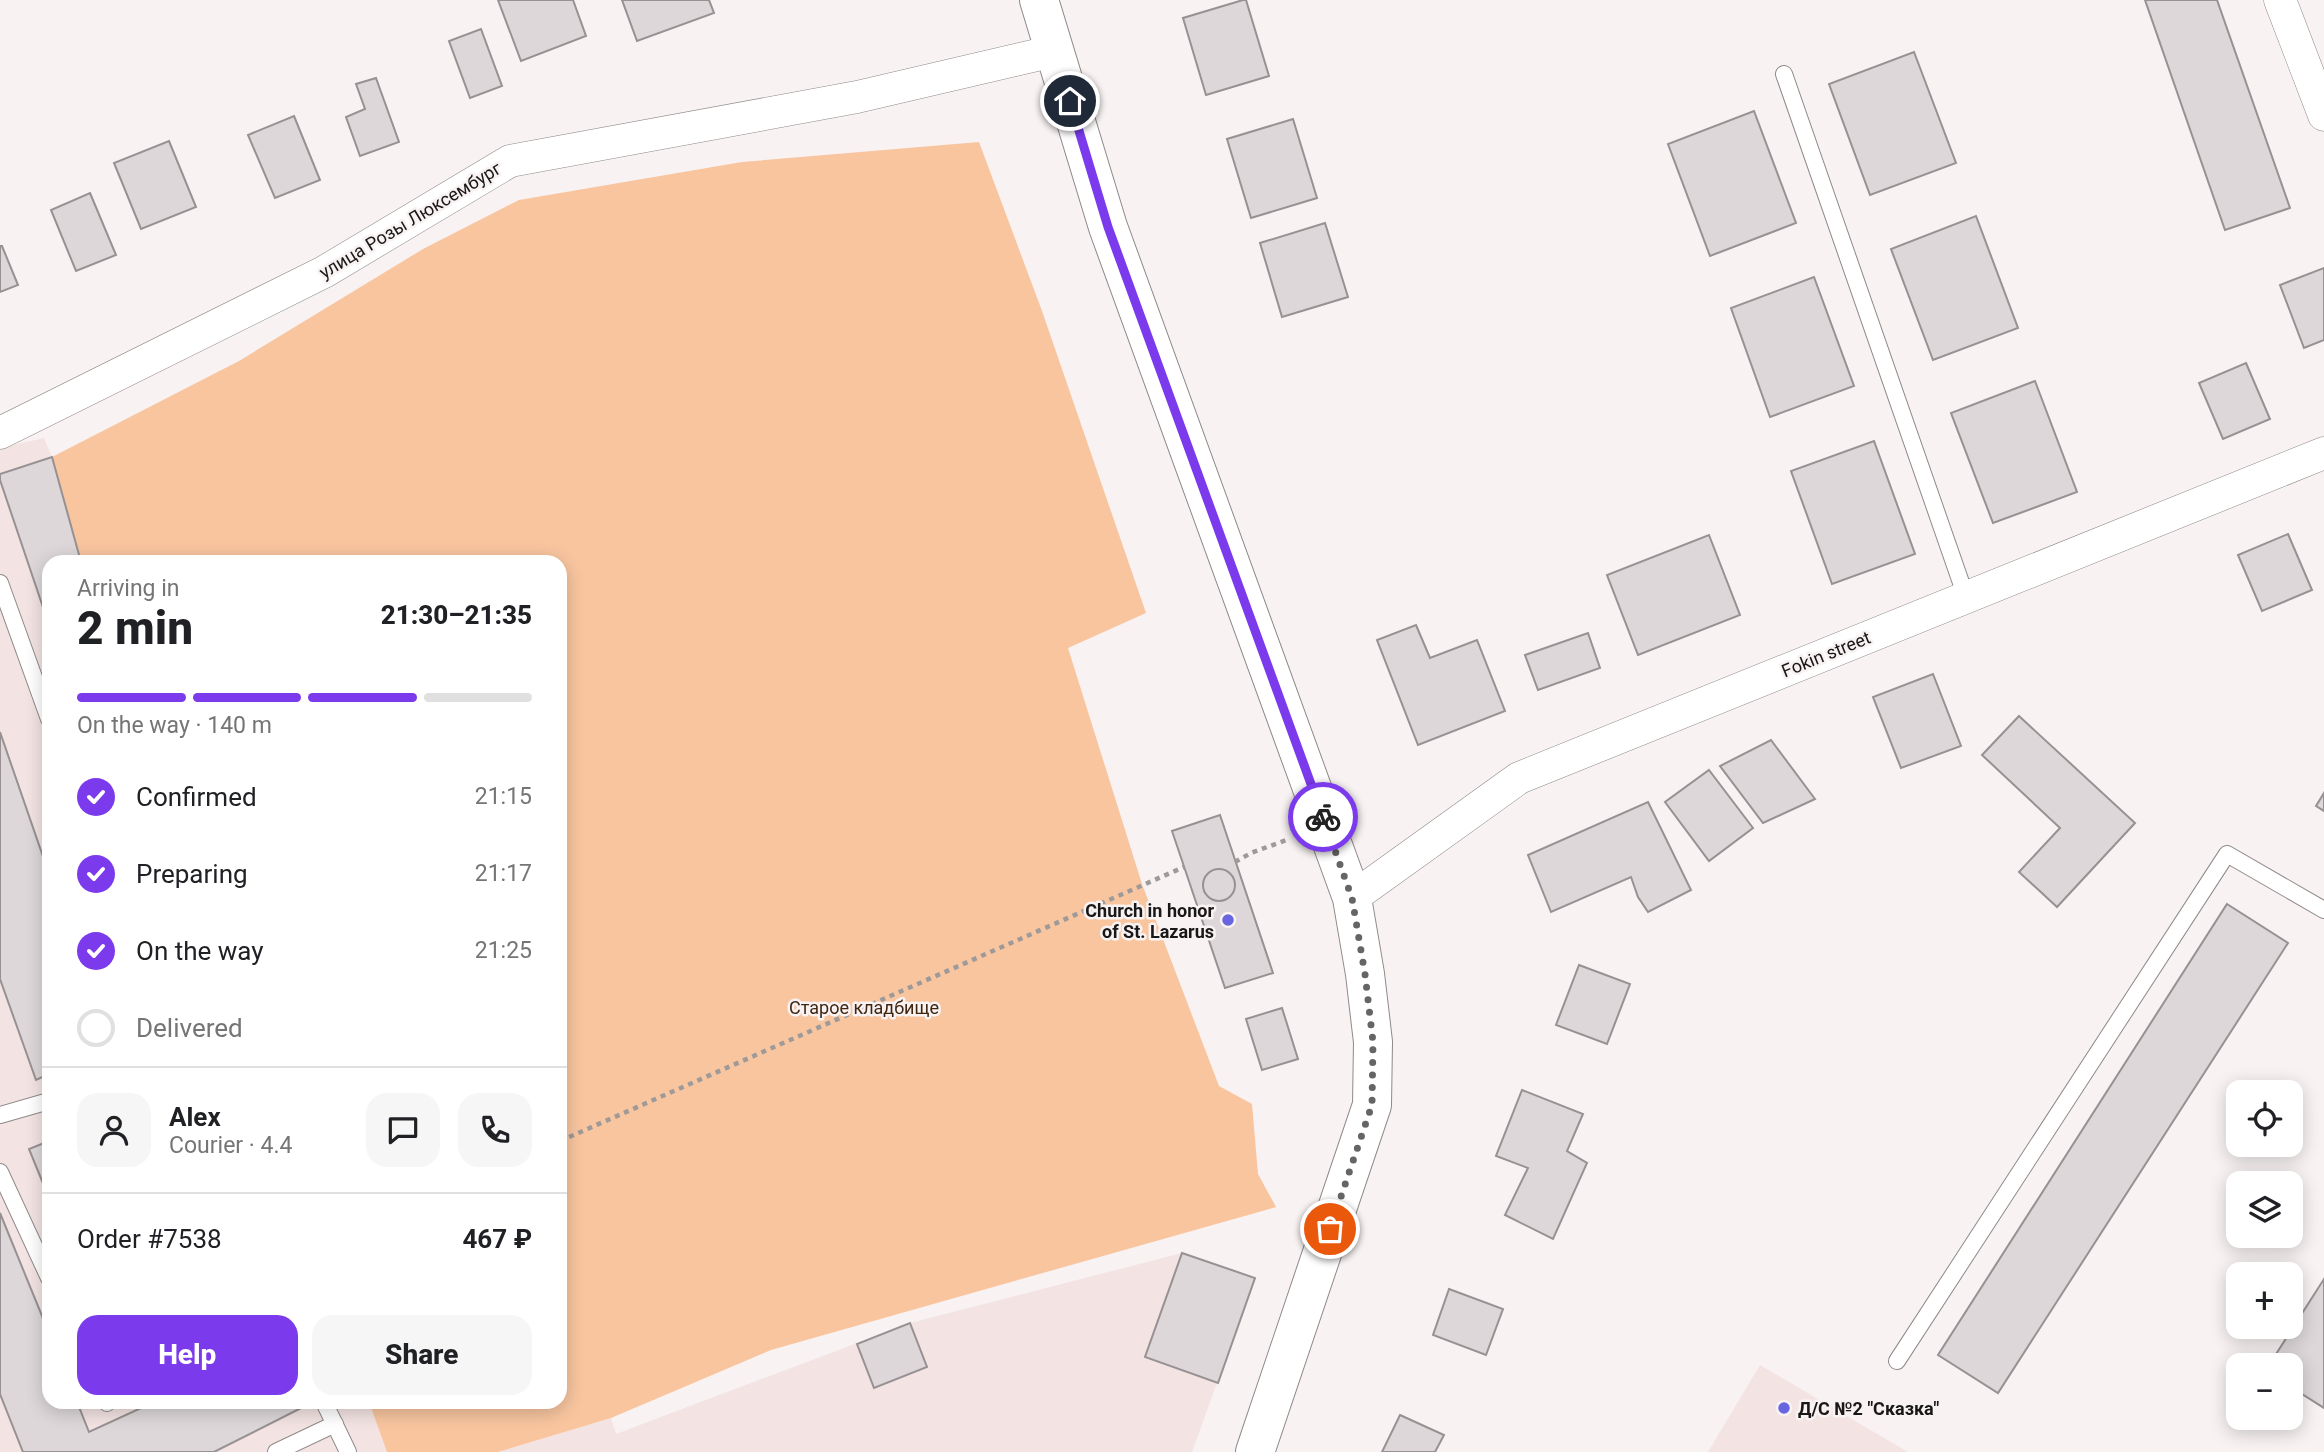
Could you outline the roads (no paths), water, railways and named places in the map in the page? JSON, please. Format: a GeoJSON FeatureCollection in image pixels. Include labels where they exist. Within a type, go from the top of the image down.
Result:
{"type":"FeatureCollection","features":[{"type":"Feature","properties":{"kind":"street"},"geometry":{"type":"LineString","coordinates":[[1039,0],[1108,227],[1352,898],[1365,974],[1373,1042],[1372,1105],[1255,1452]]}},
{"type":"Feature","properties":{"kind":"street"},"geometry":{"type":"LineString","coordinates":[[2280,0],[2324,115]]}},
{"type":"Feature","properties":{"kind":"street","name":"улица Розы Люксембург"},"geometry":{"type":"LineString","coordinates":[[0,433],[324,272],[510,161],[857,97],[1054,51]]}},
{"type":"Feature","properties":{"kind":"street","name":"Fokin street"},"geometry":{"type":"LineString","coordinates":[[1352,898],[1519,778],[2324,453]]}},
{"type":"Feature","properties":{"kind":"lane"},"geometry":{"type":"LineString","coordinates":[[1784,74],[1966,597]]}},
{"type":"Feature","properties":{"kind":"lane"},"geometry":{"type":"LineString","coordinates":[[0,583],[42,700]]}},
{"type":"Feature","properties":{"kind":"lane"},"geometry":{"type":"LineString","coordinates":[[1896,1361],[2227,854],[2324,909]]}},
{"type":"Feature","properties":{"kind":"lane"},"geometry":{"type":"LineString","coordinates":[[0,1115],[42,1103]]}},
{"type":"Feature","properties":{"kind":"lane"},"geometry":{"type":"LineString","coordinates":[[0,1172],[42,1263]]}},
{"type":"Feature","properties":{"kind":"lane"},"geometry":{"type":"LineString","coordinates":[[328,1409],[348,1452]]}},
{"type":"Feature","properties":{"kind":"lane"},"geometry":{"type":"LineString","coordinates":[[276,1452],[335,1424]]}},
{"type":"Feature","properties":{"kind":"place","name":"Church in honor of St. Lazarus"},"geometry":{"type":"Point","coordinates":[1228,920]}},
{"type":"Feature","properties":{"kind":"place","name":"Д/С №2 \"Сказка\""},"geometry":{"type":"Point","coordinates":[1784,1408]}},
{"type":"Feature","properties":{"kind":"park label","name":"Старое кладбище"},"geometry":{"type":"Point","coordinates":[864,1007]}}]}
